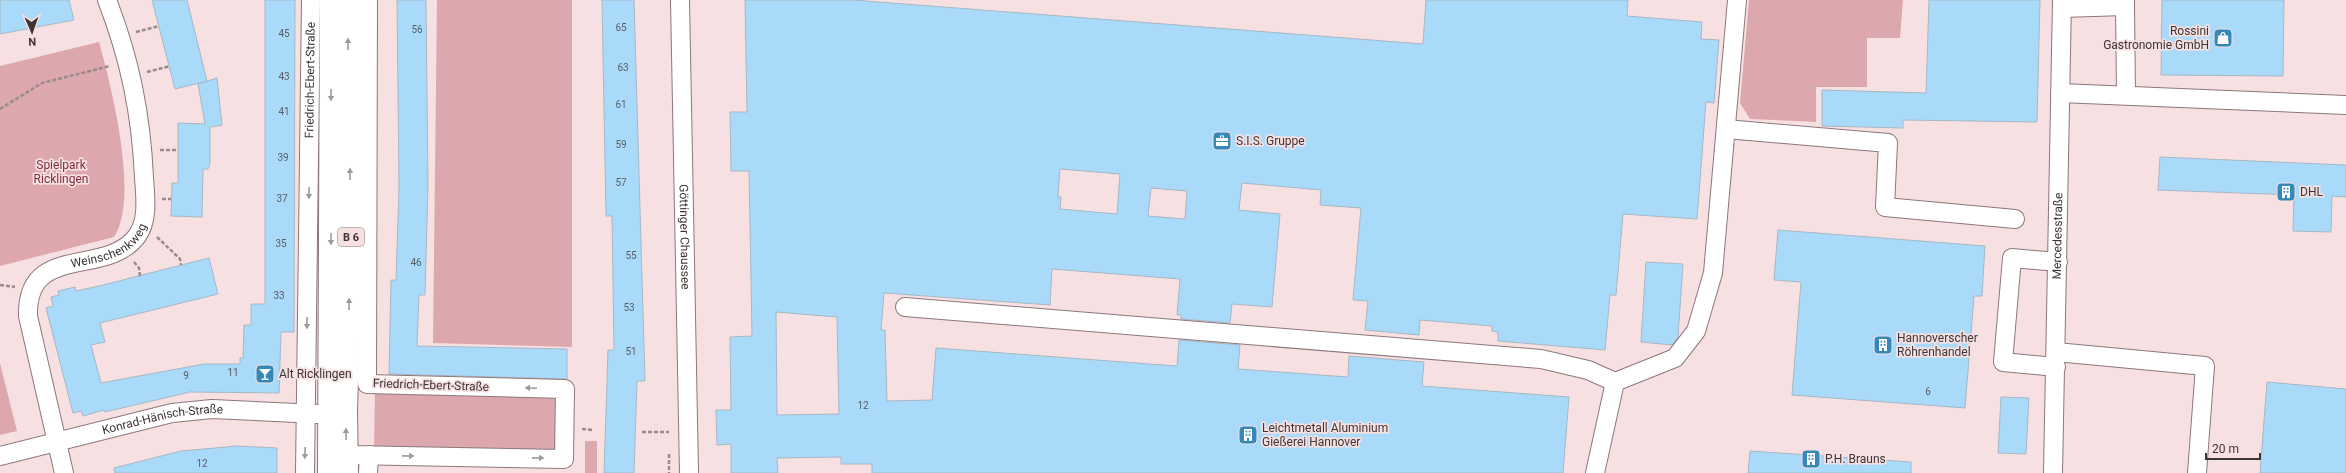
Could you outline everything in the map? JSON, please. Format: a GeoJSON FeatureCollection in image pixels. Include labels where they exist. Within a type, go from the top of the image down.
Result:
{"type":"FeatureCollection","features":[{"type":"Feature","properties":{"kind":"main road","name":"Friedrich-Ebert-Straße"},"geometry":{"type":"LineString","coordinates":[[329,473],[328,414],[331,0]]}},
{"type":"Feature","properties":{"kind":"main road","name":"Friedrich-Ebert-Straße"},"geometry":{"type":"LineString","coordinates":[[347,464],[351,233],[348,0]]}},
{"type":"Feature","properties":{"kind":"street","name":"Weinschenkweg"},"geometry":{"type":"LineString","coordinates":[[64,473],[28,316],[27,301],[30,289],[41,275],[60,266],[121,252],[137,236],[144,224],[145,198],[137,100],[130,69],[107,0]]}},
{"type":"Feature","properties":{"kind":"street","name":"Friedrich-Ebert-Straße"},"geometry":{"type":"LineString","coordinates":[[305,473],[311,0]]}},
{"type":"Feature","properties":{"kind":"street","name":"Friedrich-Ebert-Straße"},"geometry":{"type":"LineString","coordinates":[[347,464],[369,455],[564,459],[565,389],[367,384],[368,0]]}},
{"type":"Feature","properties":{"kind":"street","name":"Göttinger Chaussee"},"geometry":{"type":"LineString","coordinates":[[680,0],[689,473]]}},
{"type":"Feature","properties":{"kind":"street"},"geometry":{"type":"LineString","coordinates":[[905,308],[1541,359],[1588,370],[1614,382],[1675,358],[1696,331],[1713,273],[1737,0]]}},
{"type":"Feature","properties":{"kind":"street"},"geometry":{"type":"LineString","coordinates":[[2062,4],[2125,3],[2126,95]]}},
{"type":"Feature","properties":{"kind":"street","name":"Mercedesstraße"},"geometry":{"type":"LineString","coordinates":[[2053,473],[2062,4]]}},
{"type":"Feature","properties":{"kind":"street"},"geometry":{"type":"LineString","coordinates":[[2060,93],[2346,105]]}},
{"type":"Feature","properties":{"kind":"street"},"geometry":{"type":"LineString","coordinates":[[1726,129],[1888,143],[1885,207],[2015,219]]}},
{"type":"Feature","properties":{"kind":"street"},"geometry":{"type":"LineString","coordinates":[[2058,262],[2012,258],[2003,362],[2056,359],[2205,366],[2197,473]]}},
{"type":"Feature","properties":{"kind":"street"},"geometry":{"type":"LineString","coordinates":[[1595,473],[1614,382]]}},
{"type":"Feature","properties":{"kind":"street","name":"Konrad-Hänisch-Straße"},"geometry":{"type":"LineString","coordinates":[[0,456],[172,413],[212,409],[328,414]]}},
{"type":"Feature","properties":{"kind":"street"},"geometry":{"type":"LineString","coordinates":[[368,473],[369,455]]}},
{"type":"Feature","properties":{"kind":"path"},"geometry":{"type":"LineString","coordinates":[[120,36],[159,26]]}},
{"type":"Feature","properties":{"kind":"path"},"geometry":{"type":"LineString","coordinates":[[0,109],[42,83],[130,69],[170,66]]}},
{"type":"Feature","properties":{"kind":"path"},"geometry":{"type":"LineString","coordinates":[[144,224],[180,259],[181,265]]}},
{"type":"Feature","properties":{"kind":"path"},"geometry":{"type":"LineString","coordinates":[[578,429],[593,430]]}},
{"type":"Feature","properties":{"kind":"path"},"geometry":{"type":"LineString","coordinates":[[642,432],[669,432]]}},
{"type":"Feature","properties":{"kind":"green space"},"geometry":{"type":"Polygon","coordinates":[[[437,0],[572,0],[572,347],[433,343],[437,0]]]}},
{"type":"Feature","properties":{"kind":"green space"},"geometry":{"type":"Polygon","coordinates":[[[1749,0],[1903,0],[1900,38],[1867,38],[1867,87],[1816,87],[1816,122],[1750,119],[1740,103],[1749,0]]]}},
{"type":"Feature","properties":{"kind":"green space","name":"Spielpark Ricklingen"},"geometry":{"type":"Polygon","coordinates":[[[99,42],[116,113],[124,170],[124,197],[121,219],[114,237],[0,266],[0,66],[99,42]]]}},
{"type":"Feature","properties":{"kind":"green space"},"geometry":{"type":"Polygon","coordinates":[[[0,363],[17,431],[0,435],[0,363]]]}},
{"type":"Feature","properties":{"kind":"green space"},"geometry":{"type":"Polygon","coordinates":[[[375,391],[558,394],[557,451],[374,447],[375,391]]]}},
{"type":"Feature","properties":{"kind":"green space"},"geometry":{"type":"Polygon","coordinates":[[[585,441],[597,441],[597,473],[585,473],[585,441]]]}},
{"type":"Feature","properties":{"kind":"building"},"geometry":{"type":"Polygon","coordinates":[[[0,0],[69,0],[74,20],[0,34],[0,0]]]}},
{"type":"Feature","properties":{"kind":"building"},"geometry":{"type":"Polygon","coordinates":[[[152,0],[187,0],[207,81],[175,89],[152,0]]]}},
{"type":"Feature","properties":{"kind":"building"},"geometry":{"type":"Polygon","coordinates":[[[265,0],[295,0],[294,332],[281,332],[279,393],[190,392],[105,412],[104,410],[83,416],[81,411],[73,413],[46,308],[53,306],[51,297],[59,295],[58,291],[75,287],[76,291],[99,286],[209,258],[218,294],[100,323],[105,342],[91,345],[101,383],[204,364],[240,364],[240,358],[243,358],[244,325],[251,325],[251,304],[265,304],[265,0]]]}},
{"type":"Feature","properties":{"kind":"building"},"geometry":{"type":"Polygon","coordinates":[[[397,0],[426,0],[428,185],[425,295],[419,295],[417,346],[567,349],[567,379],[389,374],[391,280],[396,280],[399,187],[397,0]]]}},
{"type":"Feature","properties":{"kind":"building"},"geometry":{"type":"Polygon","coordinates":[[[602,0],[634,0],[645,381],[637,381],[634,473],[604,473],[608,350],[614,350],[612,216],[606,216],[602,0]]]}},
{"type":"Feature","properties":{"kind":"building"},"geometry":{"type":"Polygon","coordinates":[[[745,0],[853,0],[1423,44],[1426,0],[1628,0],[1627,16],[1702,22],[1701,39],[1719,40],[1714,103],[1706,102],[1697,219],[1623,214],[1616,295],[1610,295],[1605,350],[1498,341],[1498,332],[1492,331],[1492,326],[1420,320],[1419,335],[1365,330],[1368,301],[1353,300],[1361,208],[1320,205],[1321,190],[1242,183],[1239,210],[1280,214],[1272,307],[1232,304],[1230,323],[1181,319],[1181,315],[1177,315],[1180,279],[1052,269],[1050,305],[884,293],[881,330],[885,330],[887,401],[932,400],[936,348],[1177,366],[1179,340],[1240,345],[1238,369],[1348,377],[1349,356],[1424,362],[1422,386],[1569,397],[1563,473],[872,473],[872,464],[841,464],[841,457],[777,458],[778,473],[731,473],[731,444],[717,445],[716,410],[731,410],[730,337],[752,336],[749,171],[731,171],[730,112],[747,112],[745,0]],[[1060,169],[1058,197],[1061,197],[1060,209],[1117,214],[1120,174],[1060,169]],[[1151,188],[1148,216],[1185,219],[1187,191],[1151,188]],[[776,312],[777,415],[839,414],[837,317],[776,312]]]}},
{"type":"Feature","properties":{"kind":"building"},"geometry":{"type":"Polygon","coordinates":[[[1929,0],[2040,0],[2037,122],[1903,120],[1903,128],[1822,126],[1822,90],[1926,93],[1929,0]]]}},
{"type":"Feature","properties":{"kind":"building","name":"Rossini Gastronomie GmbH"},"geometry":{"type":"Polygon","coordinates":[[[2162,0],[2284,0],[2283,76],[2161,75],[2162,0]]]}},
{"type":"Feature","properties":{"kind":"building"},"geometry":{"type":"Polygon","coordinates":[[[217,78],[222,125],[210,127],[210,164],[208,169],[203,169],[202,217],[171,216],[172,183],[178,183],[178,123],[205,124],[198,84],[217,78]]]}},
{"type":"Feature","properties":{"kind":"building","name":"DHL"},"geometry":{"type":"Polygon","coordinates":[[[2160,157],[2346,165],[2346,197],[2332,196],[2331,232],[2293,231],[2294,195],[2158,190],[2160,157]]]}},
{"type":"Feature","properties":{"kind":"building","name":"Hannoverscher Röhrenhandel"},"geometry":{"type":"Polygon","coordinates":[[[1778,230],[1985,246],[1982,296],[1974,296],[1965,408],[1792,395],[1801,282],[1774,280],[1778,230]]]}},
{"type":"Feature","properties":{"kind":"building"},"geometry":{"type":"Polygon","coordinates":[[[1646,262],[1683,264],[1678,337],[1672,345],[1641,342],[1646,262]]]}},
{"type":"Feature","properties":{"kind":"building"},"geometry":{"type":"Polygon","coordinates":[[[2267,382],[2346,389],[2346,473],[2260,473],[2267,382]]]}},
{"type":"Feature","properties":{"kind":"building"},"geometry":{"type":"Polygon","coordinates":[[[2001,397],[2029,398],[2026,454],[1998,453],[2001,397]]]}},
{"type":"Feature","properties":{"kind":"building"},"geometry":{"type":"Polygon","coordinates":[[[237,446],[277,448],[277,473],[115,473],[114,468],[181,451],[237,446]]]}},
{"type":"Feature","properties":{"kind":"building","name":"P.H. Brauns"},"geometry":{"type":"Polygon","coordinates":[[[1750,451],[1911,462],[1911,473],[1748,473],[1750,451]]]}},
{"type":"Feature","properties":{"kind":"place","name":"Rossini Gastronomie GmbH"},"geometry":{"type":"Point","coordinates":[2223,38]}},
{"type":"Feature","properties":{"kind":"place","name":"S.I.S. Gruppe"},"geometry":{"type":"Point","coordinates":[1222,141]}},
{"type":"Feature","properties":{"kind":"place","name":"DHL"},"geometry":{"type":"Point","coordinates":[2286,192]}},
{"type":"Feature","properties":{"kind":"place","name":"Hannoverscher Röhrenhandel"},"geometry":{"type":"Point","coordinates":[1883,345]}},
{"type":"Feature","properties":{"kind":"place","name":"Alt Ricklingen"},"geometry":{"type":"Point","coordinates":[265,374]}},
{"type":"Feature","properties":{"kind":"place","name":"Leichtmetall Aluminium Gießerei Hannover"},"geometry":{"type":"Point","coordinates":[1248,435]}},
{"type":"Feature","properties":{"kind":"place","name":"P.H. Brauns"},"geometry":{"type":"Point","coordinates":[1811,459]}}]}
